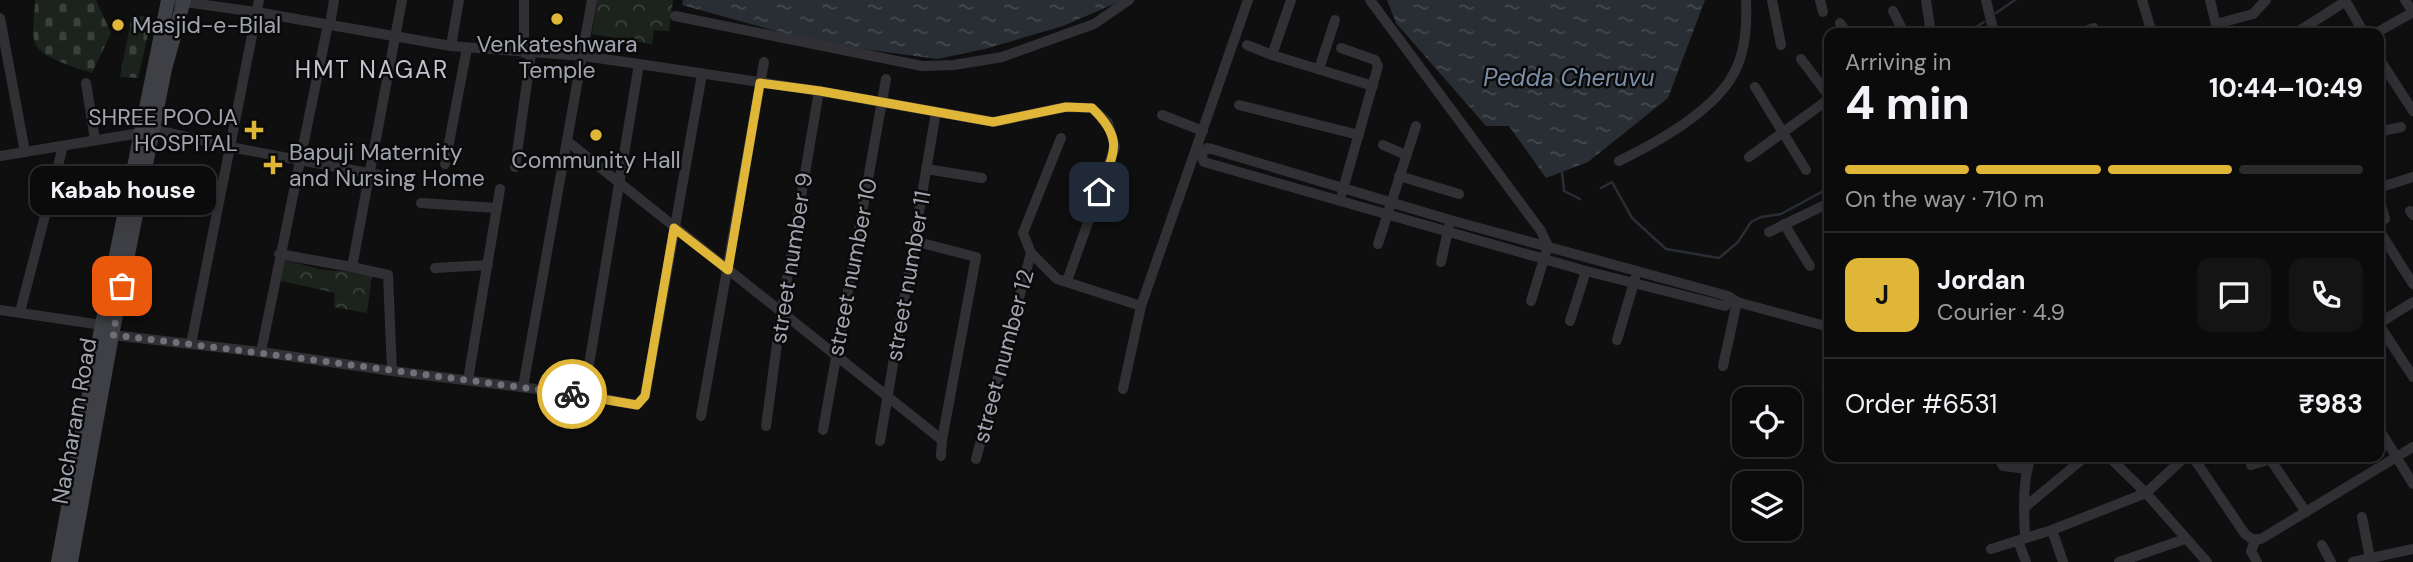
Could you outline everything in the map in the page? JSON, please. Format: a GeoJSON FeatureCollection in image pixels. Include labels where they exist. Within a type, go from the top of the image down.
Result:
{"type":"FeatureCollection","features":[{"type":"Feature","properties":{"kind":"main road","name":"Nacharam Road"},"geometry":{"type":"LineString","coordinates":[[58,562],[177,0]]}},
{"type":"Feature","properties":{"kind":"main road","name":"Nacharam Road"},"geometry":{"type":"LineString","coordinates":[[71,562],[107,330]]}},
{"type":"Feature","properties":{"kind":"street"},"geometry":{"type":"LineString","coordinates":[[177,0],[451,46],[583,56],[820,91],[993,122],[1066,107],[1092,108],[1108,123],[1115,147],[1067,281]]}},
{"type":"Feature","properties":{"kind":"street"},"geometry":{"type":"LineString","coordinates":[[191,344],[259,0]]}},
{"type":"Feature","properties":{"kind":"street"},"geometry":{"type":"LineString","coordinates":[[261,352],[279,254],[302,159],[334,0]]}},
{"type":"Feature","properties":{"kind":"street"},"geometry":{"type":"LineString","coordinates":[[352,267],[374,174],[402,0]]}},
{"type":"Feature","properties":{"kind":"street"},"geometry":{"type":"LineString","coordinates":[[451,46],[459,0]]}},
{"type":"Feature","properties":{"kind":"street"},"geometry":{"type":"LineString","coordinates":[[515,167],[527,53],[524,0]]}},
{"type":"Feature","properties":{"kind":"street"},"geometry":{"type":"LineString","coordinates":[[523,387],[592,0]]}},
{"type":"Feature","properties":{"kind":"street"},"geometry":{"type":"LineString","coordinates":[[675,16],[922,66],[954,65],[1002,57],[1094,24],[1129,0]]}},
{"type":"Feature","properties":{"kind":"street"},"geometry":{"type":"LineString","coordinates":[[1122,389],[1140,306],[1248,0]]}},
{"type":"Feature","properties":{"kind":"street"},"geometry":{"type":"LineString","coordinates":[[1272,55],[1291,0]]}},
{"type":"Feature","properties":{"kind":"street"},"geometry":{"type":"LineString","coordinates":[[1370,0],[1527,210],[1548,246],[1531,301]]}},
{"type":"Feature","properties":{"kind":"street"},"geometry":{"type":"LineString","coordinates":[[1619,161],[1679,128],[1724,86],[1735,71],[1743,48],[1746,0]]}},
{"type":"Feature","properties":{"kind":"street"},"geometry":{"type":"LineString","coordinates":[[1772,0],[1781,45]]}},
{"type":"Feature","properties":{"kind":"street"},"geometry":{"type":"LineString","coordinates":[[1926,0],[1929,28]]}},
{"type":"Feature","properties":{"kind":"street"},"geometry":{"type":"LineString","coordinates":[[2142,0],[2150,28]]}},
{"type":"Feature","properties":{"kind":"street"},"geometry":{"type":"LineString","coordinates":[[2210,0],[2217,28]]}},
{"type":"Feature","properties":{"kind":"street"},"geometry":{"type":"LineString","coordinates":[[2219,28],[2253,13],[2266,0]]}},
{"type":"Feature","properties":{"kind":"street"},"geometry":{"type":"LineString","coordinates":[[2384,28],[2413,12],[2405,0]]}},
{"type":"Feature","properties":{"kind":"street"},"geometry":{"type":"LineString","coordinates":[[2304,28],[2346,1],[2361,28]]}},
{"type":"Feature","properties":{"kind":"street"},"geometry":{"type":"LineString","coordinates":[[1987,3],[1993,28]]}},
{"type":"Feature","properties":{"kind":"street"},"geometry":{"type":"LineString","coordinates":[[1893,11],[1902,28]]}},
{"type":"Feature","properties":{"kind":"street"},"geometry":{"type":"LineString","coordinates":[[0,18],[25,152]]}},
{"type":"Feature","properties":{"kind":"street"},"geometry":{"type":"LineString","coordinates":[[1319,69],[1335,20]]}},
{"type":"Feature","properties":{"kind":"street"},"geometry":{"type":"LineString","coordinates":[[1840,23],[1844,28]]}},
{"type":"Feature","properties":{"kind":"street"},"geometry":{"type":"LineString","coordinates":[[1247,45],[1373,86]]}},
{"type":"Feature","properties":{"kind":"street"},"geometry":{"type":"LineString","coordinates":[[445,164],[467,48]]}},
{"type":"Feature","properties":{"kind":"street"},"geometry":{"type":"LineString","coordinates":[[1340,200],[1378,63],[1341,48]]}},
{"type":"Feature","properties":{"kind":"street"},"geometry":{"type":"LineString","coordinates":[[1801,59],[1824,91]]}},
{"type":"Feature","properties":{"kind":"street"},"geometry":{"type":"LineString","coordinates":[[701,416],[764,62]]}},
{"type":"Feature","properties":{"kind":"street"},"geometry":{"type":"LineString","coordinates":[[584,395],[639,64]]}},
{"type":"Feature","properties":{"kind":"street"},"geometry":{"type":"LineString","coordinates":[[2384,66],[2413,111]]}},
{"type":"Feature","properties":{"kind":"street"},"geometry":{"type":"LineString","coordinates":[[0,310],[191,344],[584,395],[637,405],[645,396],[702,74]]}},
{"type":"Feature","properties":{"kind":"street","name":"street number 10"},"geometry":{"type":"LineString","coordinates":[[823,430],[886,79]]}},
{"type":"Feature","properties":{"kind":"street"},"geometry":{"type":"LineString","coordinates":[[86,83],[96,141]]}},
{"type":"Feature","properties":{"kind":"street"},"geometry":{"type":"LineString","coordinates":[[1755,87],[1806,170]]}},
{"type":"Feature","properties":{"kind":"street","name":"street number 9"},"geometry":{"type":"LineString","coordinates":[[766,426],[781,314],[820,91]]}},
{"type":"Feature","properties":{"kind":"street"},"geometry":{"type":"LineString","coordinates":[[1749,157],[1824,102]]}},
{"type":"Feature","properties":{"kind":"street"},"geometry":{"type":"LineString","coordinates":[[1239,105],[1359,135]]}},
{"type":"Feature","properties":{"kind":"street","name":"street number 11"},"geometry":{"type":"LineString","coordinates":[[880,441],[936,112]]}},
{"type":"Feature","properties":{"kind":"street"},"geometry":{"type":"LineString","coordinates":[[1162,115],[1203,131]]}},
{"type":"Feature","properties":{"kind":"street"},"geometry":{"type":"LineString","coordinates":[[1378,244],[1416,126]]}},
{"type":"Feature","properties":{"kind":"street"},"geometry":{"type":"LineString","coordinates":[[2384,131],[2401,127]]}},
{"type":"Feature","properties":{"kind":"street"},"geometry":{"type":"LineString","coordinates":[[0,156],[147,132],[374,174]]}},
{"type":"Feature","properties":{"kind":"street"},"geometry":{"type":"LineString","coordinates":[[1061,138],[1023,233],[1031,253],[1057,279],[1140,306]]}},
{"type":"Feature","properties":{"kind":"street"},"geometry":{"type":"LineString","coordinates":[[568,141],[781,314],[942,440]]}},
{"type":"Feature","properties":{"kind":"street"},"geometry":{"type":"LineString","coordinates":[[1383,145],[1406,155]]}},
{"type":"Feature","properties":{"kind":"street"},"geometry":{"type":"LineString","coordinates":[[20,312],[63,146]]}},
{"type":"Feature","properties":{"kind":"street"},"geometry":{"type":"LineString","coordinates":[[1635,279],[1586,271],[1387,216],[1204,162],[1201,155],[1207,148],[1548,246],[1635,279],[1725,306],[1734,301],[1824,326]]}},
{"type":"Feature","properties":{"kind":"street"},"geometry":{"type":"LineString","coordinates":[[1248,174],[1252,161]]}},
{"type":"Feature","properties":{"kind":"street"},"geometry":{"type":"LineString","coordinates":[[926,169],[982,178]]}},
{"type":"Feature","properties":{"kind":"street"},"geometry":{"type":"LineString","coordinates":[[1399,176],[1459,194]]}},
{"type":"Feature","properties":{"kind":"street"},"geometry":{"type":"LineString","coordinates":[[2384,186],[2413,177]]}},
{"type":"Feature","properties":{"kind":"street"},"geometry":{"type":"LineString","coordinates":[[468,380],[500,189]]}},
{"type":"Feature","properties":{"kind":"street"},"geometry":{"type":"LineString","coordinates":[[421,203],[497,208]]}},
{"type":"Feature","properties":{"kind":"street"},"geometry":{"type":"LineString","coordinates":[[1769,232],[1824,205]]}},
{"type":"Feature","properties":{"kind":"street"},"geometry":{"type":"LineString","coordinates":[[1441,262],[1450,220]]}},
{"type":"Feature","properties":{"kind":"street"},"geometry":{"type":"LineString","coordinates":[[1784,225],[1810,267]]}},
{"type":"Feature","properties":{"kind":"street"},"geometry":{"type":"LineString","coordinates":[[2384,238],[2413,284]]}},
{"type":"Feature","properties":{"kind":"street","name":"street number 12"},"geometry":{"type":"LineString","coordinates":[[914,241],[976,257],[941,456]]}},
{"type":"Feature","properties":{"kind":"street","name":"street number 12"},"geometry":{"type":"LineString","coordinates":[[976,459],[1031,253]]}},
{"type":"Feature","properties":{"kind":"street"},"geometry":{"type":"LineString","coordinates":[[279,254],[388,275],[391,371]]}},
{"type":"Feature","properties":{"kind":"street"},"geometry":{"type":"LineString","coordinates":[[436,268],[488,265]]}},
{"type":"Feature","properties":{"kind":"street"},"geometry":{"type":"LineString","coordinates":[[1570,321],[1586,271]]}},
{"type":"Feature","properties":{"kind":"street"},"geometry":{"type":"LineString","coordinates":[[1617,340],[1635,279]]}},
{"type":"Feature","properties":{"kind":"street"},"geometry":{"type":"LineString","coordinates":[[1723,366],[1734,301]]}},
{"type":"Feature","properties":{"kind":"street"},"geometry":{"type":"LineString","coordinates":[[2384,320],[2413,302]]}},
{"type":"Feature","properties":{"kind":"street"},"geometry":{"type":"LineString","coordinates":[[2384,333],[2413,377]]}},
{"type":"Feature","properties":{"kind":"street"},"geometry":{"type":"LineString","coordinates":[[2384,437],[2413,484]]}},
{"type":"Feature","properties":{"kind":"street"},"geometry":{"type":"LineString","coordinates":[[2196,462],[2245,534],[2261,539],[2413,447]]}},
{"type":"Feature","properties":{"kind":"street"},"geometry":{"type":"LineString","coordinates":[[2001,462],[2003,466],[2027,469]]}},
{"type":"Feature","properties":{"kind":"street"},"geometry":{"type":"LineString","coordinates":[[2026,562],[2022,539],[2029,462]]}},
{"type":"Feature","properties":{"kind":"street"},"geometry":{"type":"LineString","coordinates":[[2024,508],[2079,462]]}},
{"type":"Feature","properties":{"kind":"street"},"geometry":{"type":"LineString","coordinates":[[2114,462],[2146,493],[2207,562]]}},
{"type":"Feature","properties":{"kind":"street"},"geometry":{"type":"LineString","coordinates":[[1991,549],[2052,530],[2146,493],[2180,462]]}},
{"type":"Feature","properties":{"kind":"street"},"geometry":{"type":"LineString","coordinates":[[2251,464],[2259,462]]}},
{"type":"Feature","properties":{"kind":"street"},"geometry":{"type":"LineString","coordinates":[[2276,462],[2306,512]]}},
{"type":"Feature","properties":{"kind":"street"},"geometry":{"type":"LineString","coordinates":[[2362,517],[2370,558]]}},
{"type":"Feature","properties":{"kind":"street"},"geometry":{"type":"LineString","coordinates":[[2052,530],[2063,562]]}},
{"type":"Feature","properties":{"kind":"street"},"geometry":{"type":"LineString","coordinates":[[2119,562],[2185,539]]}},
{"type":"Feature","properties":{"kind":"street"},"geometry":{"type":"LineString","coordinates":[[2256,539],[2251,551],[2257,562]]}},
{"type":"Feature","properties":{"kind":"street"},"geometry":{"type":"LineString","coordinates":[[2322,545],[2331,562]]}},
{"type":"Feature","properties":{"kind":"street"},"geometry":{"type":"LineString","coordinates":[[2353,562],[2413,548]]}},
{"type":"Feature","properties":{"kind":"green space"},"geometry":{"type":"Polygon","coordinates":[[[35,0],[96,0],[111,33],[92,73],[49,57],[36,46],[33,35],[35,0]]]}},
{"type":"Feature","properties":{"kind":"green space"},"geometry":{"type":"Polygon","coordinates":[[[597,0],[673,0],[669,31],[654,30],[652,44],[592,34],[597,0]]]}},
{"type":"Feature","properties":{"kind":"green space"},"geometry":{"type":"Polygon","coordinates":[[[132,15],[152,17],[138,78],[120,77],[132,15]]]}},
{"type":"Feature","properties":{"kind":"green space"},"geometry":{"type":"Polygon","coordinates":[[[284,260],[324,270],[372,273],[367,313],[334,307],[335,293],[278,280],[284,260]]]}},
{"type":"Feature","properties":{"kind":"water"},"geometry":{"type":"Polygon","coordinates":[[[683,0],[1123,0],[1063,26],[985,49],[937,59],[819,43],[682,5],[683,0]]]}},
{"type":"Feature","properties":{"kind":"water","name":"Pedda Cheruvu"},"geometry":{"type":"Polygon","coordinates":[[[1387,0],[1705,0],[1668,98],[1588,162],[1546,178],[1509,126],[1486,126],[1396,23],[1387,0]]]}},
{"type":"Feature","properties":{"kind":"waterway"},"geometry":{"type":"LineString","coordinates":[[1996,13],[2015,0]]}},
{"type":"Feature","properties":{"kind":"waterway"},"geometry":{"type":"LineString","coordinates":[[1974,28],[1984,22]]}},
{"type":"Feature","properties":{"kind":"waterway"},"geometry":{"type":"LineString","coordinates":[[1562,172],[1564,191],[1580,199]]}},
{"type":"Feature","properties":{"kind":"waterway"},"geometry":{"type":"LineString","coordinates":[[1601,188],[1612,182],[1632,218],[1666,249],[1719,258],[1738,242],[1751,222],[1761,217],[1781,214],[1824,191]]}},
{"type":"Feature","properties":{"kind":"way so far"},"geometry":{"type":"LineString","coordinates":[[122,286],[113,335],[572,394]]}},
{"type":"Feature","properties":{"kind":"place","name":"Venkateshwara Temple"},"geometry":{"type":"Point","coordinates":[557,19]}},
{"type":"Feature","properties":{"kind":"place","name":"Masjid-e-Bilal"},"geometry":{"type":"Point","coordinates":[118,25]}},
{"type":"Feature","properties":{"kind":"place","name":"SHREE POOJA HOSPITAL"},"geometry":{"type":"Point","coordinates":[254,130]}},
{"type":"Feature","properties":{"kind":"place","name":"Community Hall"},"geometry":{"type":"Point","coordinates":[596,135]}},
{"type":"Feature","properties":{"kind":"place","name":"Bapuji Maternity and Nursing Home"},"geometry":{"type":"Point","coordinates":[273,165]}},
{"type":"Feature","properties":{"kind":"place","name":"Kabab house"},"geometry":{"type":"Point","coordinates":[122,286]}},
{"type":"Feature","properties":{"kind":"district","name":"HMT NAGAR"},"geometry":{"type":"Point","coordinates":[372,69]}},
{"type":"Feature","properties":{"kind":"route"},"geometry":{"type":"LineString","coordinates":[[572,394],[637,405],[642,401],[674,228],[728,270],[760,83],[993,122],[1066,107],[1092,108],[1108,123],[1115,147],[1099,192]]}}]}
